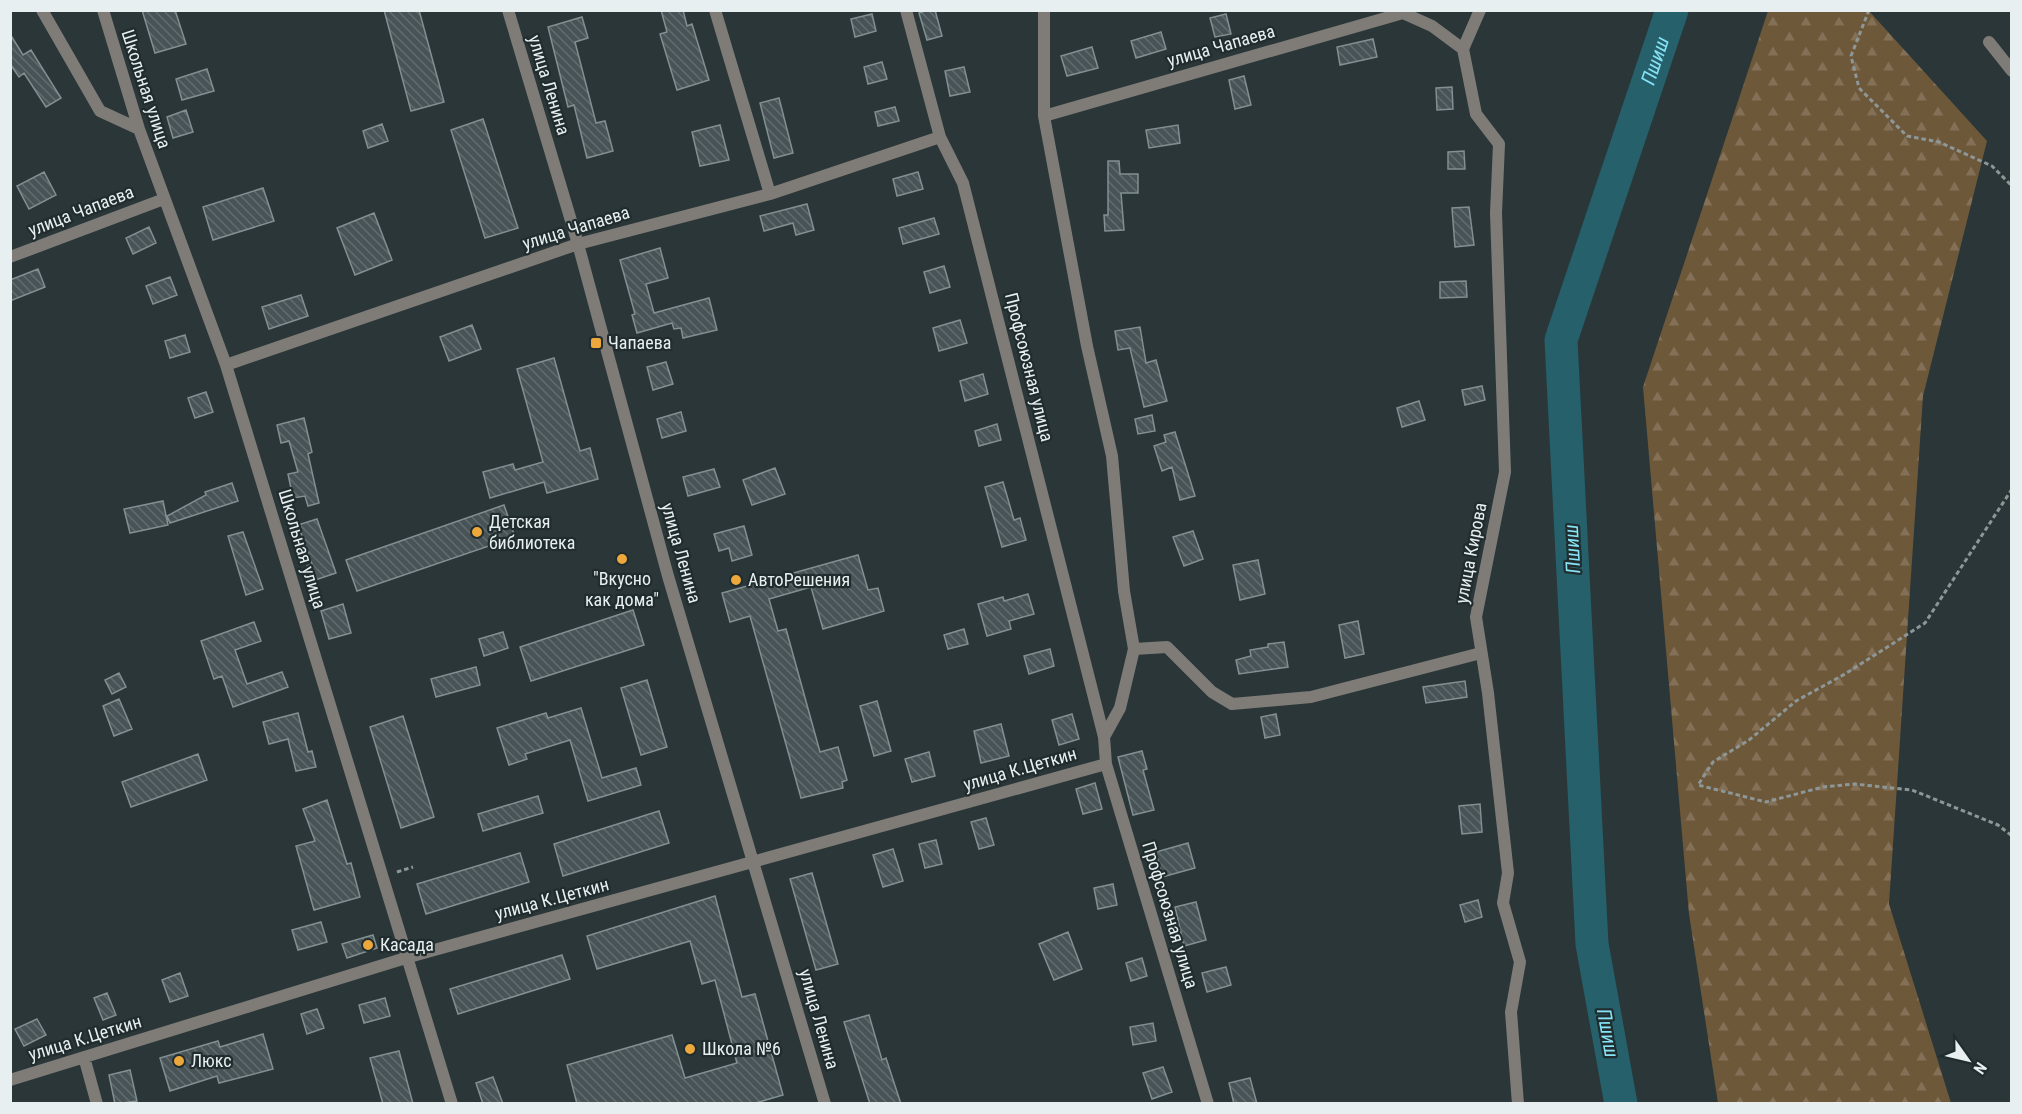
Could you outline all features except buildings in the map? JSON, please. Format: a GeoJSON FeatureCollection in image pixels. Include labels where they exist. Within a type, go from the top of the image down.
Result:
{"type":"FeatureCollection","features":[{"type":"Feature","properties":{"kind":"street"},"geometry":{"type":"LineString","coordinates":[[42,10],[100,111],[139,129]]}},
{"type":"Feature","properties":{"kind":"street","name":"Школьная улица"},"geometry":{"type":"LineString","coordinates":[[103,10],[139,129],[226,365],[409,957],[452,1104]]}},
{"type":"Feature","properties":{"kind":"street","name":"улица Ленина"},"geometry":{"type":"LineString","coordinates":[[508,10],[578,244],[668,576],[825,1104]]}},
{"type":"Feature","properties":{"kind":"street"},"geometry":{"type":"LineString","coordinates":[[715,10],[770,194]]}},
{"type":"Feature","properties":{"kind":"street","name":"Профсоюзная улица"},"geometry":{"type":"LineString","coordinates":[[906,10],[940,137],[963,183],[1104,736],[1106,764],[1208,1104]]}},
{"type":"Feature","properties":{"kind":"street"},"geometry":{"type":"LineString","coordinates":[[1044,10],[1044,116],[1087,346],[1112,456],[1124,591],[1134,649],[1120,708],[1104,736]]}},
{"type":"Feature","properties":{"kind":"street"},"geometry":{"type":"LineString","coordinates":[[1463,49],[1480,10]]}},
{"type":"Feature","properties":{"kind":"street","name":"улица Чапаева"},"geometry":{"type":"LineString","coordinates":[[1044,116],[1403,13],[1432,26],[1463,49]]}},
{"type":"Feature","properties":{"kind":"street"},"geometry":{"type":"LineString","coordinates":[[1989,42],[2012,71]]}},
{"type":"Feature","properties":{"kind":"street","name":"улица Кирова"},"geometry":{"type":"LineString","coordinates":[[1463,49],[1476,114],[1499,144],[1496,213],[1505,472],[1476,617],[1508,873],[1503,903],[1520,962],[1511,1012],[1518,1104]]}},
{"type":"Feature","properties":{"kind":"street","name":"улица Чапаева"},"geometry":{"type":"LineString","coordinates":[[226,365],[578,244],[770,194],[940,137]]}},
{"type":"Feature","properties":{"kind":"street","name":"улица Чапаева"},"geometry":{"type":"LineString","coordinates":[[10,257],[164,199]]}},
{"type":"Feature","properties":{"kind":"street"},"geometry":{"type":"LineString","coordinates":[[1134,649],[1167,647],[1212,692],[1232,704],[1311,696],[1481,652]]}},
{"type":"Feature","properties":{"kind":"street","name":"улица К.Цеткин"},"geometry":{"type":"LineString","coordinates":[[12,1077],[409,957],[1106,764]]}},
{"type":"Feature","properties":{"kind":"street"},"geometry":{"type":"LineString","coordinates":[[84,1056],[97,1104]]}},
{"type":"Feature","properties":{"kind":"path"},"geometry":{"type":"LineString","coordinates":[[1869,10],[1851,56],[1859,88],[1907,136],[1939,142],[1992,166],[2012,186]]}},
{"type":"Feature","properties":{"kind":"path"},"geometry":{"type":"LineString","coordinates":[[2012,489],[1925,623],[1845,674],[1796,701],[1749,740],[1713,762],[1698,784],[1766,802],[1823,787],[1854,784],[1912,790],[1998,825],[2012,836]]}},
{"type":"Feature","properties":{"kind":"green space"},"geometry":{"type":"Polygon","coordinates":[[[1768,11],[1869,11],[1987,141],[1923,396],[1889,904],[1951,1103],[1718,1103],[1689,914],[1643,387],[1768,11]]]}},
{"type":"Feature","properties":{"kind":"waterway","name":"Пшиш"},"geometry":{"type":"LineString","coordinates":[[1621,1104],[1592,944],[1561,340],[1672,10]]}},
{"type":"Feature","properties":{"kind":"place","name":"Чапаева"},"geometry":{"type":"Point","coordinates":[596,343]}},
{"type":"Feature","properties":{"kind":"place","name":"Детская библиотека"},"geometry":{"type":"Point","coordinates":[477,532]}},
{"type":"Feature","properties":{"kind":"place","name":"\"Вкусно как дома\""},"geometry":{"type":"Point","coordinates":[622,559]}},
{"type":"Feature","properties":{"kind":"place","name":"АвтоРешения"},"geometry":{"type":"Point","coordinates":[736,580]}},
{"type":"Feature","properties":{"kind":"place","name":"Касада"},"geometry":{"type":"Point","coordinates":[368,945]}},
{"type":"Feature","properties":{"kind":"place","name":"Школа №6"},"geometry":{"type":"Point","coordinates":[690,1049]}},
{"type":"Feature","properties":{"kind":"place","name":"Люкс"},"geometry":{"type":"Point","coordinates":[179,1061]}}]}
